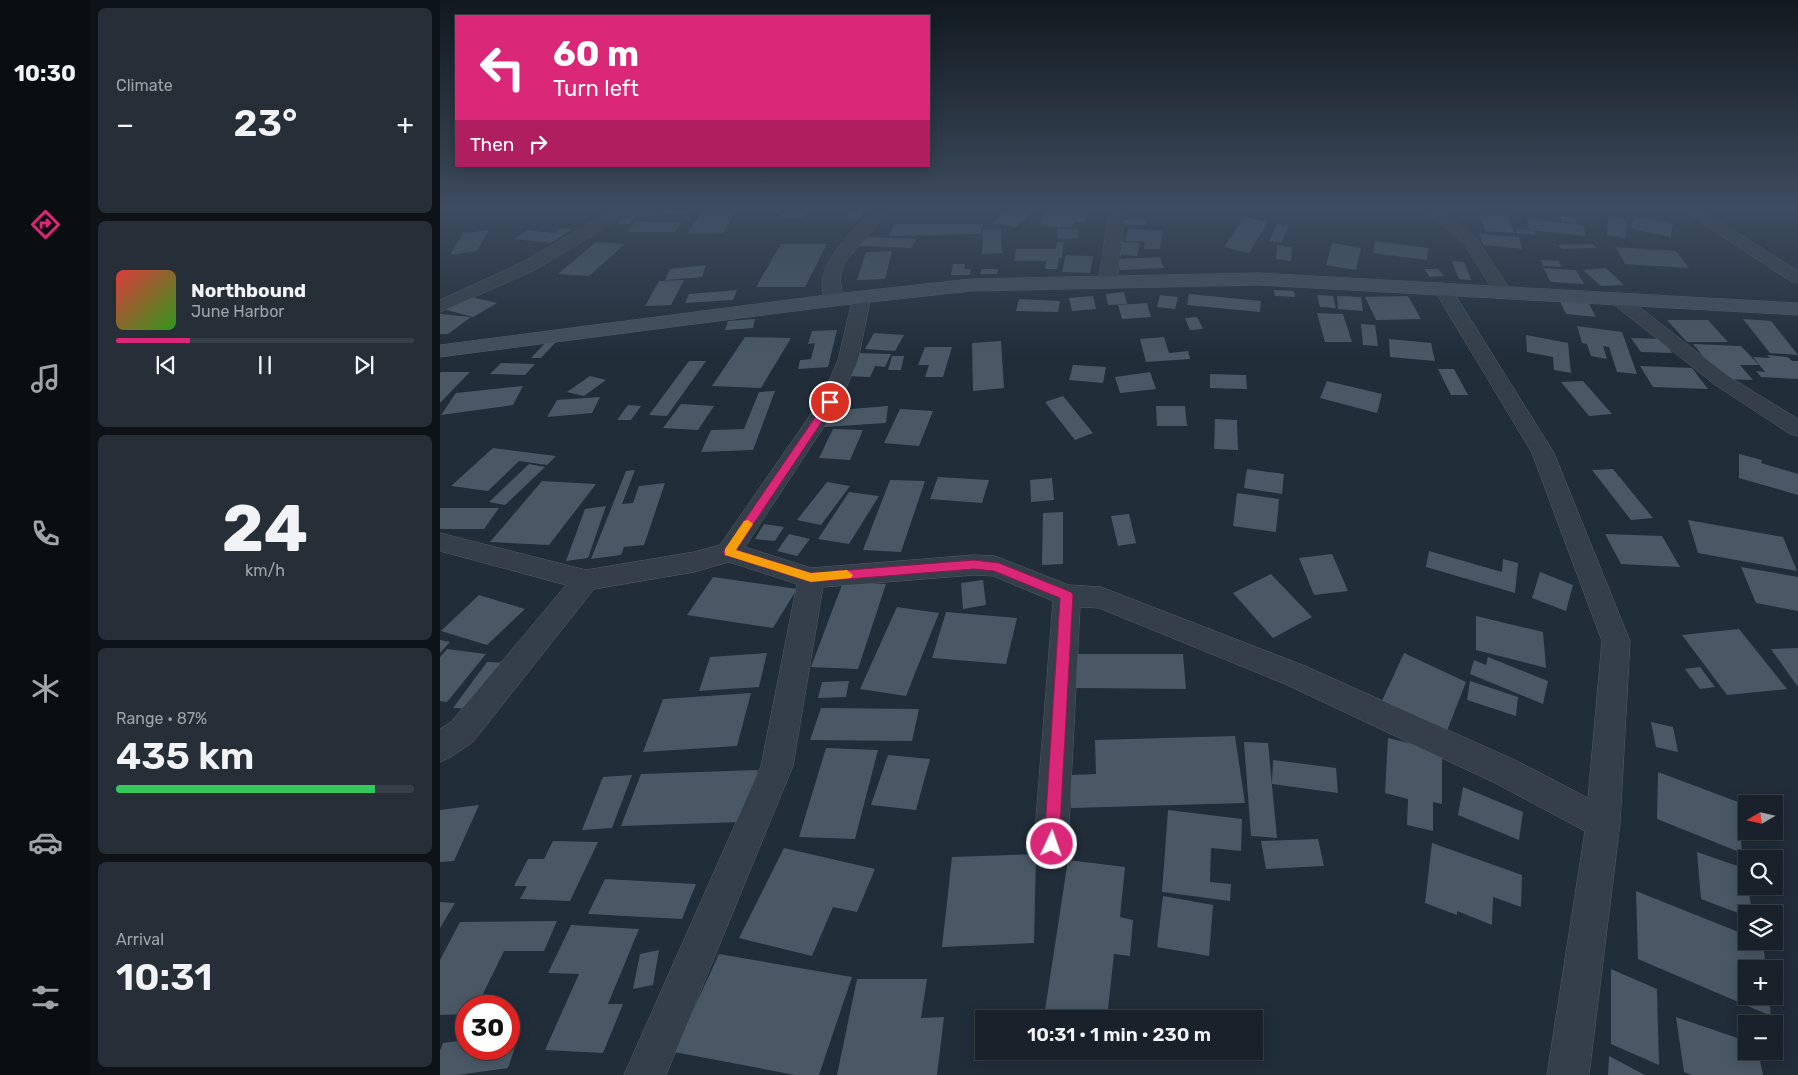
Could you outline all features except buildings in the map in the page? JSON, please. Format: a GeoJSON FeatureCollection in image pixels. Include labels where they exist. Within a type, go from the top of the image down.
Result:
{"type":"FeatureCollection","features":[{"type":"Feature","properties":{"kind":"street"},"geometry":{"type":"LineString","coordinates":[[440,307],[529,266],[546,256]]}},
{"type":"Feature","properties":{"kind":"street"},"geometry":{"type":"LineString","coordinates":[[834,300],[830,283],[833,268],[842,256]]}},
{"type":"Feature","properties":{"kind":"street"},"geometry":{"type":"LineString","coordinates":[[1108,281],[1111,256]]}},
{"type":"Feature","properties":{"kind":"street"},"geometry":{"type":"LineString","coordinates":[[1480,256],[1502,292]]}},
{"type":"Feature","properties":{"kind":"street"},"geometry":{"type":"LineString","coordinates":[[1763,256],[1798,278]]}},
{"type":"Feature","properties":{"kind":"street"},"geometry":{"type":"LineString","coordinates":[[440,351],[834,300],[971,285],[1108,281],[1260,280],[1442,288],[1798,309]]}},
{"type":"Feature","properties":{"kind":"street"},"geometry":{"type":"LineString","coordinates":[[1442,288],[1543,453],[1616,641],[1603,823],[1568,1075]]}},
{"type":"Feature","properties":{"kind":"street"},"geometry":{"type":"LineString","coordinates":[[729,552],[830,402],[848,360],[862,297]]}},
{"type":"Feature","properties":{"kind":"street"},"geometry":{"type":"LineString","coordinates":[[1618,298],[1722,380],[1798,429]]}},
{"type":"Feature","properties":{"kind":"street"},"geometry":{"type":"LineString","coordinates":[[440,542],[586,580],[694,562],[729,552],[811,578],[974,565],[995,566],[1067,595],[1101,598],[1295,675],[1506,772],[1603,823]]}},
{"type":"Feature","properties":{"kind":"street"},"geometry":{"type":"LineString","coordinates":[[645,1075],[777,766],[811,578]]}},
{"type":"Feature","properties":{"kind":"street"},"geometry":{"type":"LineString","coordinates":[[440,747],[462,732],[586,580]]}},
{"type":"Feature","properties":{"kind":"street"},"geometry":{"type":"LineString","coordinates":[[1052,844],[1067,595]]}},
{"type":"Feature","properties":{"kind":"slow traffic"},"geometry":{"type":"LineString","coordinates":[[748,524],[729,552],[811,578],[847,575]]}},
{"type":"Feature","properties":{"kind":"route"},"geometry":{"type":"LineString","coordinates":[[830,402],[729,552],[811,578],[974,565],[995,566],[1067,595],[1052,844]]}}]}
